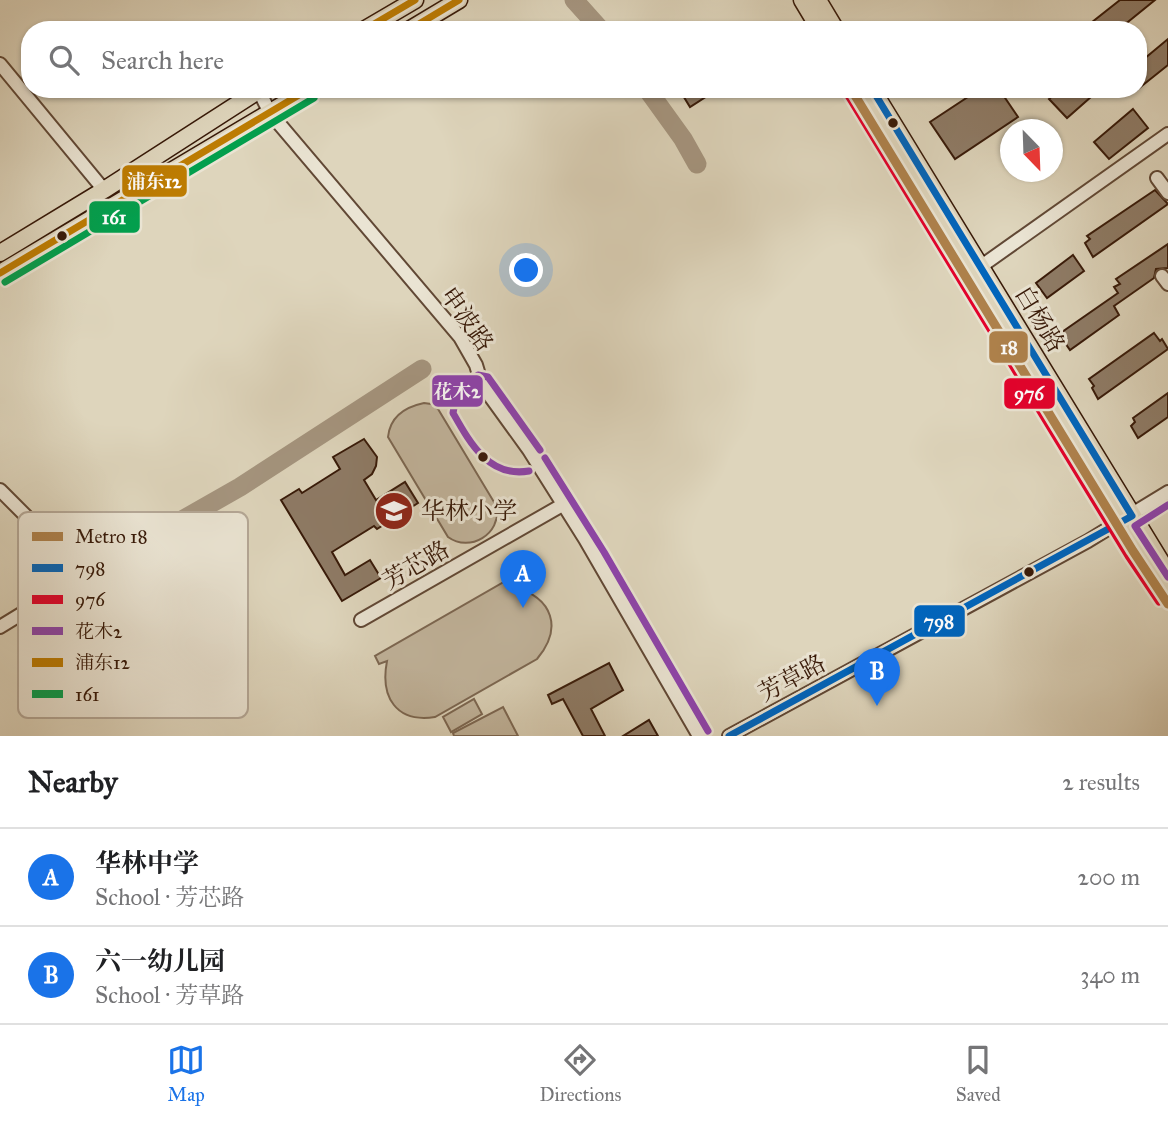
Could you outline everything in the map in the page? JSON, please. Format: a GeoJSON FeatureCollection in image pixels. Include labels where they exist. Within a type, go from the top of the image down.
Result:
{"type":"FeatureCollection","features":[{"type":"Feature","properties":{"kind":"main road"},"geometry":{"type":"LineString","coordinates":[[379,21],[415,0]]}},
{"type":"Feature","properties":{"kind":"main road"},"geometry":{"type":"LineString","coordinates":[[424,21],[459,0]]}},
{"type":"Feature","properties":{"kind":"main road"},"geometry":{"type":"LineString","coordinates":[[802,0],[815,21]]}},
{"type":"Feature","properties":{"kind":"main road"},"geometry":{"type":"LineString","coordinates":[[818,0],[831,21]]}},
{"type":"Feature","properties":{"kind":"main road"},"geometry":{"type":"LineString","coordinates":[[0,253],[248,98]]}},
{"type":"Feature","properties":{"kind":"main road"},"geometry":{"type":"LineString","coordinates":[[0,274],[294,98]]}},
{"type":"Feature","properties":{"kind":"main road","name":"白杨路"},"geometry":{"type":"LineString","coordinates":[[862,98],[976,271]]}},
{"type":"Feature","properties":{"kind":"main road","name":"白杨路"},"geometry":{"type":"LineString","coordinates":[[877,98],[976,271],[1126,519],[1168,596]]}},
{"type":"Feature","properties":{"kind":"main road","name":"白杨路"},"geometry":{"type":"LineString","coordinates":[[1126,519],[1168,573]]}},
{"type":"Feature","properties":{"kind":"street"},"geometry":{"type":"LineString","coordinates":[[0,64],[21,89]]}},
{"type":"Feature","properties":{"kind":"street"},"geometry":{"type":"LineString","coordinates":[[28,98],[104,190]]}},
{"type":"Feature","properties":{"kind":"street","name":"申波路"},"geometry":{"type":"LineString","coordinates":[[263,98],[270,113],[454,329],[476,365],[482,385],[529,450],[564,505],[699,736]]}},
{"type":"Feature","properties":{"kind":"street"},"geometry":{"type":"LineString","coordinates":[[976,271],[1168,134]]}},
{"type":"Feature","properties":{"kind":"street"},"geometry":{"type":"LineString","coordinates":[[1157,178],[1168,194]]}},
{"type":"Feature","properties":{"kind":"street"},"geometry":{"type":"LineString","coordinates":[[0,490],[22,512]]}},
{"type":"Feature","properties":{"kind":"street","name":"芳草路"},"geometry":{"type":"LineString","coordinates":[[729,736],[1126,519],[1168,492]]}},
{"type":"Feature","properties":{"kind":"street","name":"芳芯路"},"geometry":{"type":"LineString","coordinates":[[361,620],[564,505]]}},
{"type":"Feature","properties":{"kind":"street"},"geometry":{"type":"LineString","coordinates":[[0,627],[18,616]]}},
{"type":"Feature","properties":{"kind":"shaded area"},"geometry":{"type":"Polygon","coordinates":[[[424,403],[438,409],[497,507],[497,517],[489,533],[474,542],[466,543],[448,537],[388,437],[392,424],[400,414],[424,403]]]}},
{"type":"Feature","properties":{"kind":"shaded area"},"geometry":{"type":"Polygon","coordinates":[[[528,568],[533,576],[514,587],[527,592],[545,606],[551,625],[550,636],[537,659],[435,717],[410,716],[394,705],[386,686],[387,661],[379,664],[375,656],[528,568]]]}},
{"type":"Feature","properties":{"kind":"shaded area"},"geometry":{"type":"Polygon","coordinates":[[[474,699],[482,714],[451,732],[443,717],[474,699]]]}},
{"type":"Feature","properties":{"kind":"shaded area"},"geometry":{"type":"Polygon","coordinates":[[[503,707],[518,736],[454,736],[453,733],[503,707]]]}},
{"type":"Feature","properties":{"kind":"building"},"geometry":{"type":"Polygon","coordinates":[[[1120,0],[1155,0],[1129,21],[1093,21],[1120,0]]]}},
{"type":"Feature","properties":{"kind":"building"},"geometry":{"type":"Polygon","coordinates":[[[1168,39],[1168,65],[1147,82],[1147,56],[1168,39]]]}},
{"type":"Feature","properties":{"kind":"building"},"geometry":{"type":"Polygon","coordinates":[[[684,98],[704,98],[690,107],[684,98]]]}},
{"type":"Feature","properties":{"kind":"building"},"geometry":{"type":"Polygon","coordinates":[[[966,98],[1005,98],[1018,117],[1000,119],[1000,129],[955,159],[930,122],[966,98]]]}},
{"type":"Feature","properties":{"kind":"building"},"geometry":{"type":"Polygon","coordinates":[[[1050,98],[1090,98],[1067,118],[1050,98]]]}},
{"type":"Feature","properties":{"kind":"building"},"geometry":{"type":"Polygon","coordinates":[[[1133,109],[1148,128],[1109,159],[1094,142],[1133,109]]]}},
{"type":"Feature","properties":{"kind":"building"},"geometry":{"type":"Polygon","coordinates":[[[1155,190],[1168,204],[1093,257],[1085,243],[1090,239],[1087,236],[1155,190]]]}},
{"type":"Feature","properties":{"kind":"building"},"geometry":{"type":"Polygon","coordinates":[[[1168,244],[1168,268],[1156,269],[1154,278],[1114,306],[1119,315],[1070,350],[1063,340],[1066,338],[1062,332],[1118,293],[1114,287],[1120,284],[1116,279],[1168,244]]]}},
{"type":"Feature","properties":{"kind":"building"},"geometry":{"type":"Polygon","coordinates":[[[1073,255],[1084,271],[1047,298],[1036,283],[1073,255]]]}},
{"type":"Feature","properties":{"kind":"building"},"geometry":{"type":"Polygon","coordinates":[[[1154,333],[1168,349],[1098,399],[1089,379],[1154,333]]]}},
{"type":"Feature","properties":{"kind":"building"},"geometry":{"type":"Polygon","coordinates":[[[1168,393],[1168,417],[1138,438],[1131,426],[1135,422],[1133,418],[1168,393]]]}},
{"type":"Feature","properties":{"kind":"building"},"geometry":{"type":"Polygon","coordinates":[[[364,439],[377,457],[372,474],[364,480],[376,500],[405,482],[418,503],[377,529],[374,526],[332,552],[345,575],[370,560],[381,578],[342,601],[281,500],[299,489],[302,493],[340,469],[333,457],[364,439]]]}},
{"type":"Feature","properties":{"kind":"building"},"geometry":{"type":"Polygon","coordinates":[[[609,663],[623,690],[591,709],[605,736],[583,736],[563,699],[552,704],[548,695],[609,663]]]}},
{"type":"Feature","properties":{"kind":"building"},"geometry":{"type":"Polygon","coordinates":[[[649,720],[658,736],[623,736],[649,720]]]}},
{"type":"Feature","properties":{"kind":"waterway"},"geometry":{"type":"LineString","coordinates":[[574,0],[593,21]]}},
{"type":"Feature","properties":{"kind":"waterway"},"geometry":{"type":"LineString","coordinates":[[653,98],[697,164]]}},
{"type":"Feature","properties":{"kind":"waterway"},"geometry":{"type":"LineString","coordinates":[[196,512],[240,487],[422,369]]}},
{"type":"Feature","properties":{"kind":"metro line","name":"18"},"geometry":{"type":"LineString","coordinates":[[856,98],[1168,604]]}},
{"type":"Feature","properties":{"kind":"transit line","name":"浦东12"},"geometry":{"type":"LineString","coordinates":[[379,21],[415,0]]}},
{"type":"Feature","properties":{"kind":"transit line","name":"浦东12"},"geometry":{"type":"LineString","coordinates":[[424,21],[459,0]]}},
{"type":"Feature","properties":{"kind":"transit line","name":"浦东12"},"geometry":{"type":"LineString","coordinates":[[0,273],[294,98]]}},
{"type":"Feature","properties":{"kind":"transit line","name":"161"},"geometry":{"type":"LineString","coordinates":[[5,282],[314,98]]}},
{"type":"Feature","properties":{"kind":"transit line","name":"976"},"geometry":{"type":"LineString","coordinates":[[849,98],[1128,556],[1159,602]]}},
{"type":"Feature","properties":{"kind":"transit line","name":"798"},"geometry":{"type":"LineString","coordinates":[[729,736],[1132,516],[877,98]]}},
{"type":"Feature","properties":{"kind":"transit line","name":"花木2"},"geometry":{"type":"LineString","coordinates":[[529,471],[503,469],[482,456],[453,413],[457,391],[478,375],[488,377],[540,450]]}},
{"type":"Feature","properties":{"kind":"transit line","name":"花木2"},"geometry":{"type":"LineString","coordinates":[[545,458],[604,552],[708,731]]}},
{"type":"Feature","properties":{"kind":"transit line","name":"花木2"},"geometry":{"type":"LineString","coordinates":[[1168,505],[1135,526],[1168,577]]}},
{"type":"Feature","properties":{"kind":"place","name":"华林小学"},"geometry":{"type":"Point","coordinates":[394,511]}},
{"type":"Feature","properties":{"kind":"place","name":"华林中学"},"geometry":{"type":"Point","coordinates":[523,608]}},
{"type":"Feature","properties":{"kind":"place","name":"六一幼儿园"},"geometry":{"type":"Point","coordinates":[877,706]}}]}
